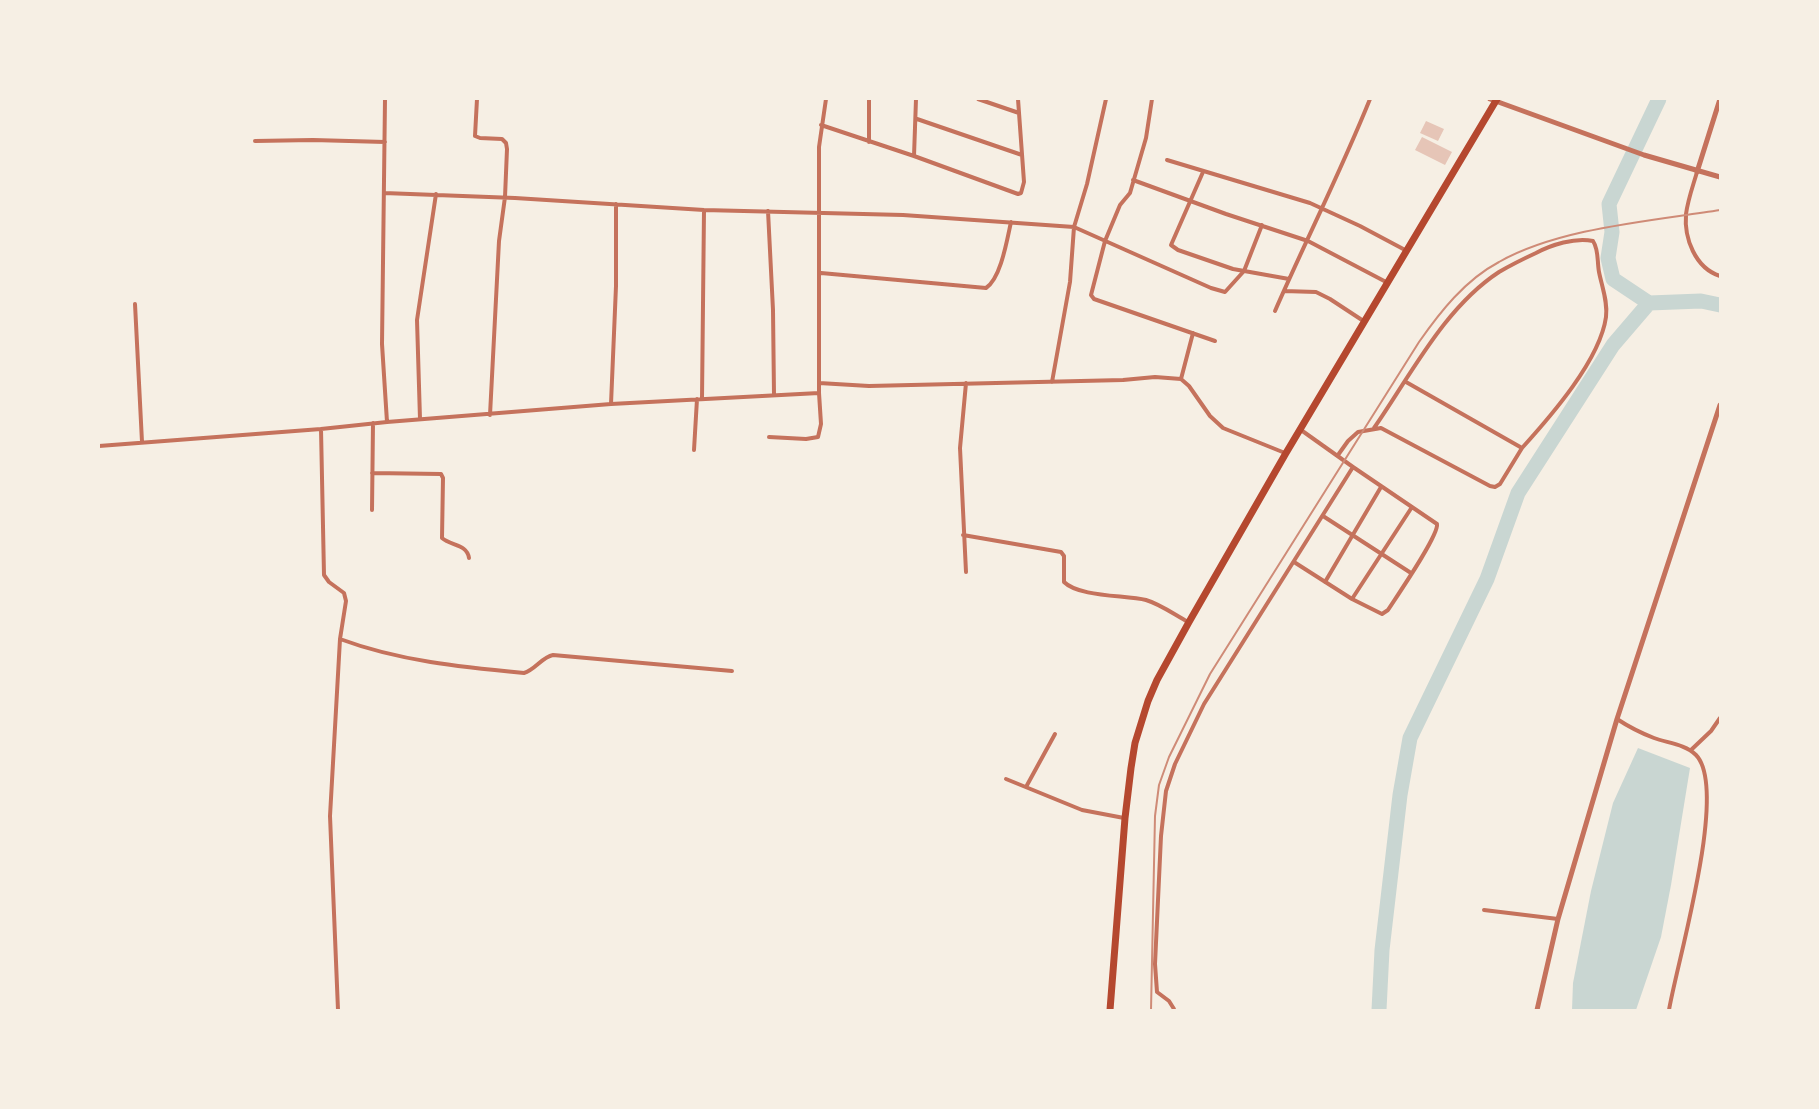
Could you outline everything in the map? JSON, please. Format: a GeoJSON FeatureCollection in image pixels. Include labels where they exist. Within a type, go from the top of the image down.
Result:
{"type":"FeatureCollection","features":[{"type":"Feature","properties":{"kind":"main road"},"geometry":{"type":"LineString","coordinates":[[1110,1010],[1125,818],[1132,759],[1141,720],[1157,680],[1286,453],[1408,251],[1494,100]]}},
{"type":"Feature","properties":{"kind":"street"},"geometry":{"type":"LineString","coordinates":[[385,99],[382,344],[387,422]]}},
{"type":"Feature","properties":{"kind":"street"},"geometry":{"type":"LineString","coordinates":[[477,99],[475,136],[502,139],[506,143],[505,197],[499,241],[490,415]]}},
{"type":"Feature","properties":{"kind":"street"},"geometry":{"type":"LineString","coordinates":[[769,437],[806,439],[818,437],[820,430],[819,147],[826,99]]}},
{"type":"Feature","properties":{"kind":"street"},"geometry":{"type":"LineString","coordinates":[[869,99],[869,142]]}},
{"type":"Feature","properties":{"kind":"street"},"geometry":{"type":"LineString","coordinates":[[914,156],[916,99]]}},
{"type":"Feature","properties":{"kind":"street"},"geometry":{"type":"LineString","coordinates":[[978,99],[1019,113]]}},
{"type":"Feature","properties":{"kind":"street"},"geometry":{"type":"LineString","coordinates":[[821,125],[1018,194],[1024,182],[1018,99]]}},
{"type":"Feature","properties":{"kind":"street"},"geometry":{"type":"LineString","coordinates":[[1052,382],[1070,282],[1074,227],[1090,174],[1106,99]]}},
{"type":"Feature","properties":{"kind":"street"},"geometry":{"type":"LineString","coordinates":[[1152,99],[1146,138],[1130,194],[1120,205],[1105,241],[1091,295],[1094,299],[1215,341]]}},
{"type":"Feature","properties":{"kind":"street"},"geometry":{"type":"LineString","coordinates":[[1275,311],[1321,208],[1345,162],[1370,99]]}},
{"type":"Feature","properties":{"kind":"street"},"geometry":{"type":"LineString","coordinates":[[1494,100],[1644,155],[1720,177]]}},
{"type":"Feature","properties":{"kind":"street"},"geometry":{"type":"LineString","coordinates":[[1720,101],[1688,201],[1686,225],[1691,248],[1700,264],[1712,274],[1720,276]]}},
{"type":"Feature","properties":{"kind":"street"},"geometry":{"type":"LineString","coordinates":[[916,119],[1022,155]]}},
{"type":"Feature","properties":{"kind":"street"},"geometry":{"type":"LineString","coordinates":[[255,141],[385,142]]}},
{"type":"Feature","properties":{"kind":"street"},"geometry":{"type":"LineString","coordinates":[[1167,160],[1321,208],[1408,251]]}},
{"type":"Feature","properties":{"kind":"street"},"geometry":{"type":"LineString","coordinates":[[1203,172],[1172,245],[1178,250],[1214,264],[1289,279]]}},
{"type":"Feature","properties":{"kind":"street"},"geometry":{"type":"LineString","coordinates":[[1133,180],[1308,241],[1388,283]]}},
{"type":"Feature","properties":{"kind":"street"},"geometry":{"type":"LineString","coordinates":[[384,193],[505,197],[704,210],[820,211],[1074,227],[1221,291],[1228,290],[1244,271],[1262,225]]}},
{"type":"Feature","properties":{"kind":"street"},"geometry":{"type":"LineString","coordinates":[[420,419],[417,320],[436,194]]}},
{"type":"Feature","properties":{"kind":"street"},"geometry":{"type":"LineString","coordinates":[[611,404],[616,286],[616,204]]}},
{"type":"Feature","properties":{"kind":"street"},"geometry":{"type":"LineString","coordinates":[[694,450],[700,399],[704,210]]}},
{"type":"Feature","properties":{"kind":"street"},"geometry":{"type":"LineString","coordinates":[[768,211],[774,395]]}},
{"type":"Feature","properties":{"kind":"street"},"geometry":{"type":"LineString","coordinates":[[821,273],[986,288],[996,275],[1011,222]]}},
{"type":"Feature","properties":{"kind":"street"},"geometry":{"type":"LineString","coordinates":[[1338,455],[1353,435],[1374,428],[1388,431],[1492,486],[1500,484],[1522,448],[1545,423],[1587,365],[1602,335],[1606,304],[1597,265],[1597,246],[1593,241],[1573,242],[1543,250],[1498,273],[1471,295],[1448,320],[1417,362],[1374,428]]}},
{"type":"Feature","properties":{"kind":"street"},"geometry":{"type":"LineString","coordinates":[[1284,291],[1316,292],[1365,322]]}},
{"type":"Feature","properties":{"kind":"street"},"geometry":{"type":"LineString","coordinates":[[135,304],[142,442]]}},
{"type":"Feature","properties":{"kind":"street"},"geometry":{"type":"LineString","coordinates":[[1181,379],[1193,333]]}},
{"type":"Feature","properties":{"kind":"street"},"geometry":{"type":"LineString","coordinates":[[819,383],[870,386],[1155,377],[1181,379],[1223,428],[1286,453]]}},
{"type":"Feature","properties":{"kind":"street"},"geometry":{"type":"LineString","coordinates":[[966,382],[960,436],[966,572]]}},
{"type":"Feature","properties":{"kind":"street"},"geometry":{"type":"LineString","coordinates":[[1406,382],[1522,448]]}},
{"type":"Feature","properties":{"kind":"street"},"geometry":{"type":"LineString","coordinates":[[99,446],[611,404],[819,393]]}},
{"type":"Feature","properties":{"kind":"street"},"geometry":{"type":"LineString","coordinates":[[1537,1010],[1558,919],[1617,719],[1720,405]]}},
{"type":"Feature","properties":{"kind":"street"},"geometry":{"type":"LineString","coordinates":[[372,510],[373,423]]}},
{"type":"Feature","properties":{"kind":"street"},"geometry":{"type":"LineString","coordinates":[[321,429],[324,575],[345,595],[340,639],[330,816],[338,1010]]}},
{"type":"Feature","properties":{"kind":"street"},"geometry":{"type":"LineString","coordinates":[[1294,562],[1352,599],[1379,614],[1385,613],[1436,534],[1438,526],[1300,429]]}},
{"type":"Feature","properties":{"kind":"street"},"geometry":{"type":"LineString","coordinates":[[1174,1009],[1169,1001],[1157,992],[1155,964],[1161,836],[1168,782],[1203,704],[1353,467]]}},
{"type":"Feature","properties":{"kind":"street"},"geometry":{"type":"LineString","coordinates":[[372,473],[441,474],[443,478],[442,537],[465,549],[469,558]]}},
{"type":"Feature","properties":{"kind":"street"},"geometry":{"type":"LineString","coordinates":[[1325,582],[1381,487]]}},
{"type":"Feature","properties":{"kind":"street"},"geometry":{"type":"LineString","coordinates":[[1352,599],[1412,507]]}},
{"type":"Feature","properties":{"kind":"street"},"geometry":{"type":"LineString","coordinates":[[1323,516],[1412,573]]}},
{"type":"Feature","properties":{"kind":"street"},"geometry":{"type":"LineString","coordinates":[[963,535],[1061,552],[1064,556],[1064,582],[1069,587],[1145,600],[1189,622]]}},
{"type":"Feature","properties":{"kind":"street"},"geometry":{"type":"LineString","coordinates":[[340,639],[426,662],[524,673],[547,657],[554,655],[732,671]]}},
{"type":"Feature","properties":{"kind":"street"},"geometry":{"type":"LineString","coordinates":[[1691,750],[1718,723],[1720,718]]}},
{"type":"Feature","properties":{"kind":"street"},"geometry":{"type":"LineString","coordinates":[[1617,719],[1642,733],[1691,750],[1702,764],[1706,775],[1705,830],[1669,1010]]}},
{"type":"Feature","properties":{"kind":"street"},"geometry":{"type":"LineString","coordinates":[[1026,787],[1055,734]]}},
{"type":"Feature","properties":{"kind":"street"},"geometry":{"type":"LineString","coordinates":[[1006,779],[1082,810],[1125,818]]}},
{"type":"Feature","properties":{"kind":"street"},"geometry":{"type":"LineString","coordinates":[[1484,910],[1558,919]]}},
{"type":"Feature","properties":{"kind":"shaded area"},"geometry":{"type":"Polygon","coordinates":[[[1638,748],[1690,768],[1661,937],[1636,1010],[1572,1010],[1573,983],[1591,891],[1613,803],[1638,748]]]}},
{"type":"Feature","properties":{"kind":"building"},"geometry":{"type":"Polygon","coordinates":[[[1426,121],[1444,129],[1438,141],[1420,133],[1426,121]]]}},
{"type":"Feature","properties":{"kind":"building"},"geometry":{"type":"Polygon","coordinates":[[[1422,137],[1452,152],[1445,165],[1415,150],[1422,137]]]}},
{"type":"Feature","properties":{"kind":"waterway"},"geometry":{"type":"LineString","coordinates":[[1649,303],[1613,279],[1608,258],[1612,232],[1609,204],[1659,99]]}},
{"type":"Feature","properties":{"kind":"waterway"},"geometry":{"type":"LineString","coordinates":[[1379,1010],[1382,950],[1400,795],[1410,738],[1487,579],[1518,493],[1613,345],[1649,303],[1701,301],[1720,305]]}},
{"type":"Feature","properties":{"kind":"railway"},"geometry":{"type":"LineString","coordinates":[[1151,1010],[1155,816],[1159,785],[1169,757],[1210,674],[1419,342],[1464,287],[1487,269],[1523,250],[1606,227],[1720,210]]}}]}
